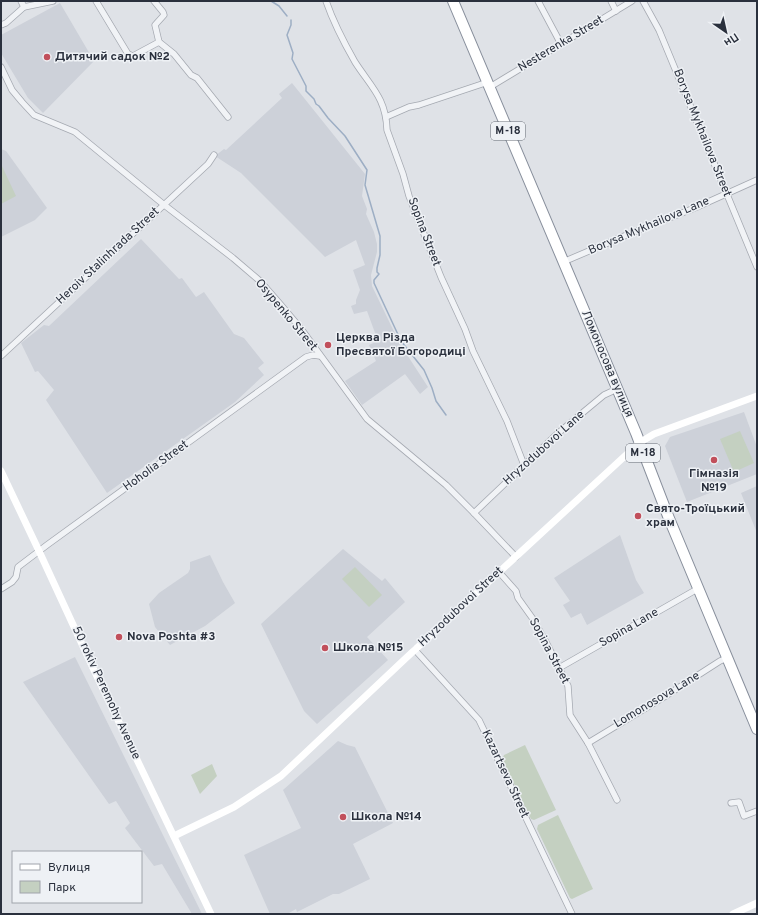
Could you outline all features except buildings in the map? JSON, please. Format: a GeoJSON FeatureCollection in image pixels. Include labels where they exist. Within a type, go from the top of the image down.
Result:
{"type":"FeatureCollection","features":[{"type":"Feature","properties":{"kind":"highway","name":"Ломоносова вулиця"},"geometry":{"type":"LineString","coordinates":[[453,1],[617,390],[757,729]]}},
{"type":"Feature","properties":{"kind":"street"},"geometry":{"type":"LineString","coordinates":[[1,25],[6,22],[22,4],[53,1]]}},
{"type":"Feature","properties":{"kind":"street"},"geometry":{"type":"LineString","coordinates":[[96,1],[128,54],[133,56],[159,42]]}},
{"type":"Feature","properties":{"kind":"street"},"geometry":{"type":"LineString","coordinates":[[154,1],[164,15],[155,25],[159,42],[174,54],[228,117]]}},
{"type":"Feature","properties":{"kind":"street","name":"Sopina Street"},"geometry":{"type":"LineString","coordinates":[[326,1],[335,25],[357,64],[382,101],[386,117],[387,130],[422,230],[473,351],[507,421],[524,465]]}},
{"type":"Feature","properties":{"kind":"street"},"geometry":{"type":"LineString","coordinates":[[538,1],[561,44]]}},
{"type":"Feature","properties":{"kind":"street"},"geometry":{"type":"LineString","coordinates":[[611,1],[616,11]]}},
{"type":"Feature","properties":{"kind":"street","name":"Nesterenka Street"},"geometry":{"type":"LineString","coordinates":[[386,117],[408,107],[489,85],[632,1]]}},
{"type":"Feature","properties":{"kind":"street","name":"Borysa Mykhailova Street"},"geometry":{"type":"LineString","coordinates":[[643,1],[659,30],[757,267]]}},
{"type":"Feature","properties":{"kind":"street","name":"Osypenko Street"},"geometry":{"type":"LineString","coordinates":[[1,67],[12,90],[34,115],[75,132],[234,258],[260,281],[281,305],[367,419],[418,460],[474,512],[516,557]]}},
{"type":"Feature","properties":{"kind":"street","name":"Heroiv Stalinhrada Street"},"geometry":{"type":"LineString","coordinates":[[1,356],[208,164],[214,155]]}},
{"type":"Feature","properties":{"kind":"street","name":"Borysa Mykhailova Lane"},"geometry":{"type":"LineString","coordinates":[[563,262],[697,207],[757,180]]}},
{"type":"Feature","properties":{"kind":"street","name":"Hoholia Street"},"geometry":{"type":"LineString","coordinates":[[1,589],[12,582],[16,577],[18,567],[39,550],[306,357],[313,355],[320,356]]}},
{"type":"Feature","properties":{"kind":"street","name":"Hryzodubovoi Lane"},"geometry":{"type":"LineString","coordinates":[[474,512],[557,434],[604,395],[617,390]]}},
{"type":"Feature","properties":{"kind":"street","name":"Hryzodubovoi Street"},"geometry":{"type":"LineString","coordinates":[[174,836],[234,807],[281,776],[639,443],[654,434],[757,396]]}},
{"type":"Feature","properties":{"kind":"street","name":"50 rokiv Peremohy Avenue"},"geometry":{"type":"LineString","coordinates":[[1,471],[96,675],[211,914]]}},
{"type":"Feature","properties":{"kind":"street","name":"Sopina Street"},"geometry":{"type":"LineString","coordinates":[[499,572],[516,591],[518,598],[533,619],[559,668],[568,686],[570,716],[588,743],[617,800]]}},
{"type":"Feature","properties":{"kind":"street","name":"Sopina Lane"},"geometry":{"type":"LineString","coordinates":[[559,668],[699,588]]}},
{"type":"Feature","properties":{"kind":"street","name":"Kazartseva Street"},"geometry":{"type":"LineString","coordinates":[[415,650],[479,720],[572,914]]}},
{"type":"Feature","properties":{"kind":"street","name":"Lomonosova Lane"},"geometry":{"type":"LineString","coordinates":[[588,743],[727,658]]}},
{"type":"Feature","properties":{"kind":"street"},"geometry":{"type":"LineString","coordinates":[[731,803],[739,802],[744,816],[757,811]]}},
{"type":"Feature","properties":{"kind":"street"},"geometry":{"type":"LineString","coordinates":[[733,914],[757,903]]}},
{"type":"Feature","properties":{"kind":"shaded area","name":"Дитячий садок №2"},"geometry":{"type":"Polygon","coordinates":[[[60,3],[94,61],[43,113],[28,98],[1,53],[1,35],[60,3]]]}},
{"type":"Feature","properties":{"kind":"shaded area"},"geometry":{"type":"Polygon","coordinates":[[[292,83],[365,174],[362,196],[367,209],[366,214],[374,232],[377,244],[377,252],[371,275],[372,286],[400,344],[428,387],[420,394],[405,374],[362,405],[345,381],[376,361],[369,345],[378,341],[367,311],[354,314],[351,306],[356,304],[360,290],[353,270],[365,265],[356,240],[325,257],[241,173],[215,156],[224,149],[226,150],[282,98],[279,94],[292,83]]]}},
{"type":"Feature","properties":{"kind":"shaded area"},"geometry":{"type":"Polygon","coordinates":[[[1,149],[6,151],[47,208],[35,220],[1,237],[1,149]]]}},
{"type":"Feature","properties":{"kind":"shaded area"},"geometry":{"type":"Polygon","coordinates":[[[141,239],[179,279],[182,278],[196,297],[204,292],[234,334],[244,338],[264,363],[258,368],[264,375],[235,402],[107,493],[46,400],[54,390],[38,371],[35,372],[21,343],[44,325],[49,326],[141,239]]]}},
{"type":"Feature","properties":{"kind":"shaded area","name":"Гімназія №19"},"geometry":{"type":"Polygon","coordinates":[[[744,412],[757,447],[757,474],[687,502],[665,446],[670,437],[744,412]]]}},
{"type":"Feature","properties":{"kind":"shaded area"},"geometry":{"type":"Polygon","coordinates":[[[757,486],[757,533],[741,493],[757,486]]]}},
{"type":"Feature","properties":{"kind":"shaded area"},"geometry":{"type":"Polygon","coordinates":[[[620,535],[636,580],[644,593],[587,625],[581,613],[571,618],[563,605],[570,601],[554,578],[620,535]]]}},
{"type":"Feature","properties":{"kind":"shaded area","name":"Школа №15"},"geometry":{"type":"Polygon","coordinates":[[[343,549],[382,581],[385,578],[405,602],[367,637],[388,660],[317,724],[304,711],[261,624],[343,549]]]}},
{"type":"Feature","properties":{"kind":"shaded area"},"geometry":{"type":"Polygon","coordinates":[[[210,555],[235,603],[205,626],[170,645],[155,627],[149,604],[159,593],[188,573],[190,569],[190,562],[210,555]]]}},
{"type":"Feature","properties":{"kind":"shaded area"},"geometry":{"type":"Polygon","coordinates":[[[75,657],[202,914],[192,914],[162,864],[154,866],[125,828],[130,823],[116,801],[109,804],[23,682],[75,657]]]}},
{"type":"Feature","properties":{"kind":"shaded area","name":"Школа №14"},"geometry":{"type":"Polygon","coordinates":[[[338,741],[355,747],[393,823],[353,844],[370,879],[339,894],[333,894],[297,912],[296,909],[289,913],[290,914],[270,914],[244,855],[301,828],[283,790],[338,741]]]}},
{"type":"Feature","properties":{"kind":"green space"},"geometry":{"type":"Polygon","coordinates":[[[1,164],[16,196],[1,204],[1,164]]]}},
{"type":"Feature","properties":{"kind":"green space"},"geometry":{"type":"Polygon","coordinates":[[[740,431],[754,463],[734,472],[720,439],[740,431]]]}},
{"type":"Feature","properties":{"kind":"green space"},"geometry":{"type":"Polygon","coordinates":[[[355,567],[382,595],[369,607],[342,579],[355,567]]]}},
{"type":"Feature","properties":{"kind":"green space"},"geometry":{"type":"Polygon","coordinates":[[[525,745],[556,810],[534,820],[531,819],[502,759],[504,755],[525,745]]]}},
{"type":"Feature","properties":{"kind":"green space"},"geometry":{"type":"Polygon","coordinates":[[[212,764],[217,776],[200,794],[191,775],[212,764]]]}},
{"type":"Feature","properties":{"kind":"green space"},"geometry":{"type":"Polygon","coordinates":[[[558,815],[593,889],[572,899],[570,898],[537,829],[538,825],[558,815]]]}},
{"type":"Feature","properties":{"kind":"waterway"},"geometry":{"type":"LineString","coordinates":[[271,1],[279,6],[287,16]]}},
{"type":"Feature","properties":{"kind":"waterway"},"geometry":{"type":"LineString","coordinates":[[291,20],[291,25],[287,35],[293,53],[292,59],[306,86],[306,91],[345,136],[367,170],[365,185],[380,236],[380,255],[377,268],[377,272],[379,274],[374,280],[374,283],[401,341],[424,370],[436,401],[446,415]]}},
{"type":"Feature","properties":{"kind":"place","name":"Дитячий садок №2"},"geometry":{"type":"Point","coordinates":[47,57]}},
{"type":"Feature","properties":{"kind":"place","name":"Церква Різда Пресвятої Богородиці"},"geometry":{"type":"Point","coordinates":[328,345]}},
{"type":"Feature","properties":{"kind":"place","name":"Гімназія №19"},"geometry":{"type":"Point","coordinates":[714,460]}},
{"type":"Feature","properties":{"kind":"place","name":"Свято-Троїцький храм"},"geometry":{"type":"Point","coordinates":[638,516]}},
{"type":"Feature","properties":{"kind":"place","name":"Nova Poshta #3"},"geometry":{"type":"Point","coordinates":[119,637]}},
{"type":"Feature","properties":{"kind":"place","name":"Школа №15"},"geometry":{"type":"Point","coordinates":[325,648]}},
{"type":"Feature","properties":{"kind":"place","name":"Школа №14"},"geometry":{"type":"Point","coordinates":[343,817]}}]}
